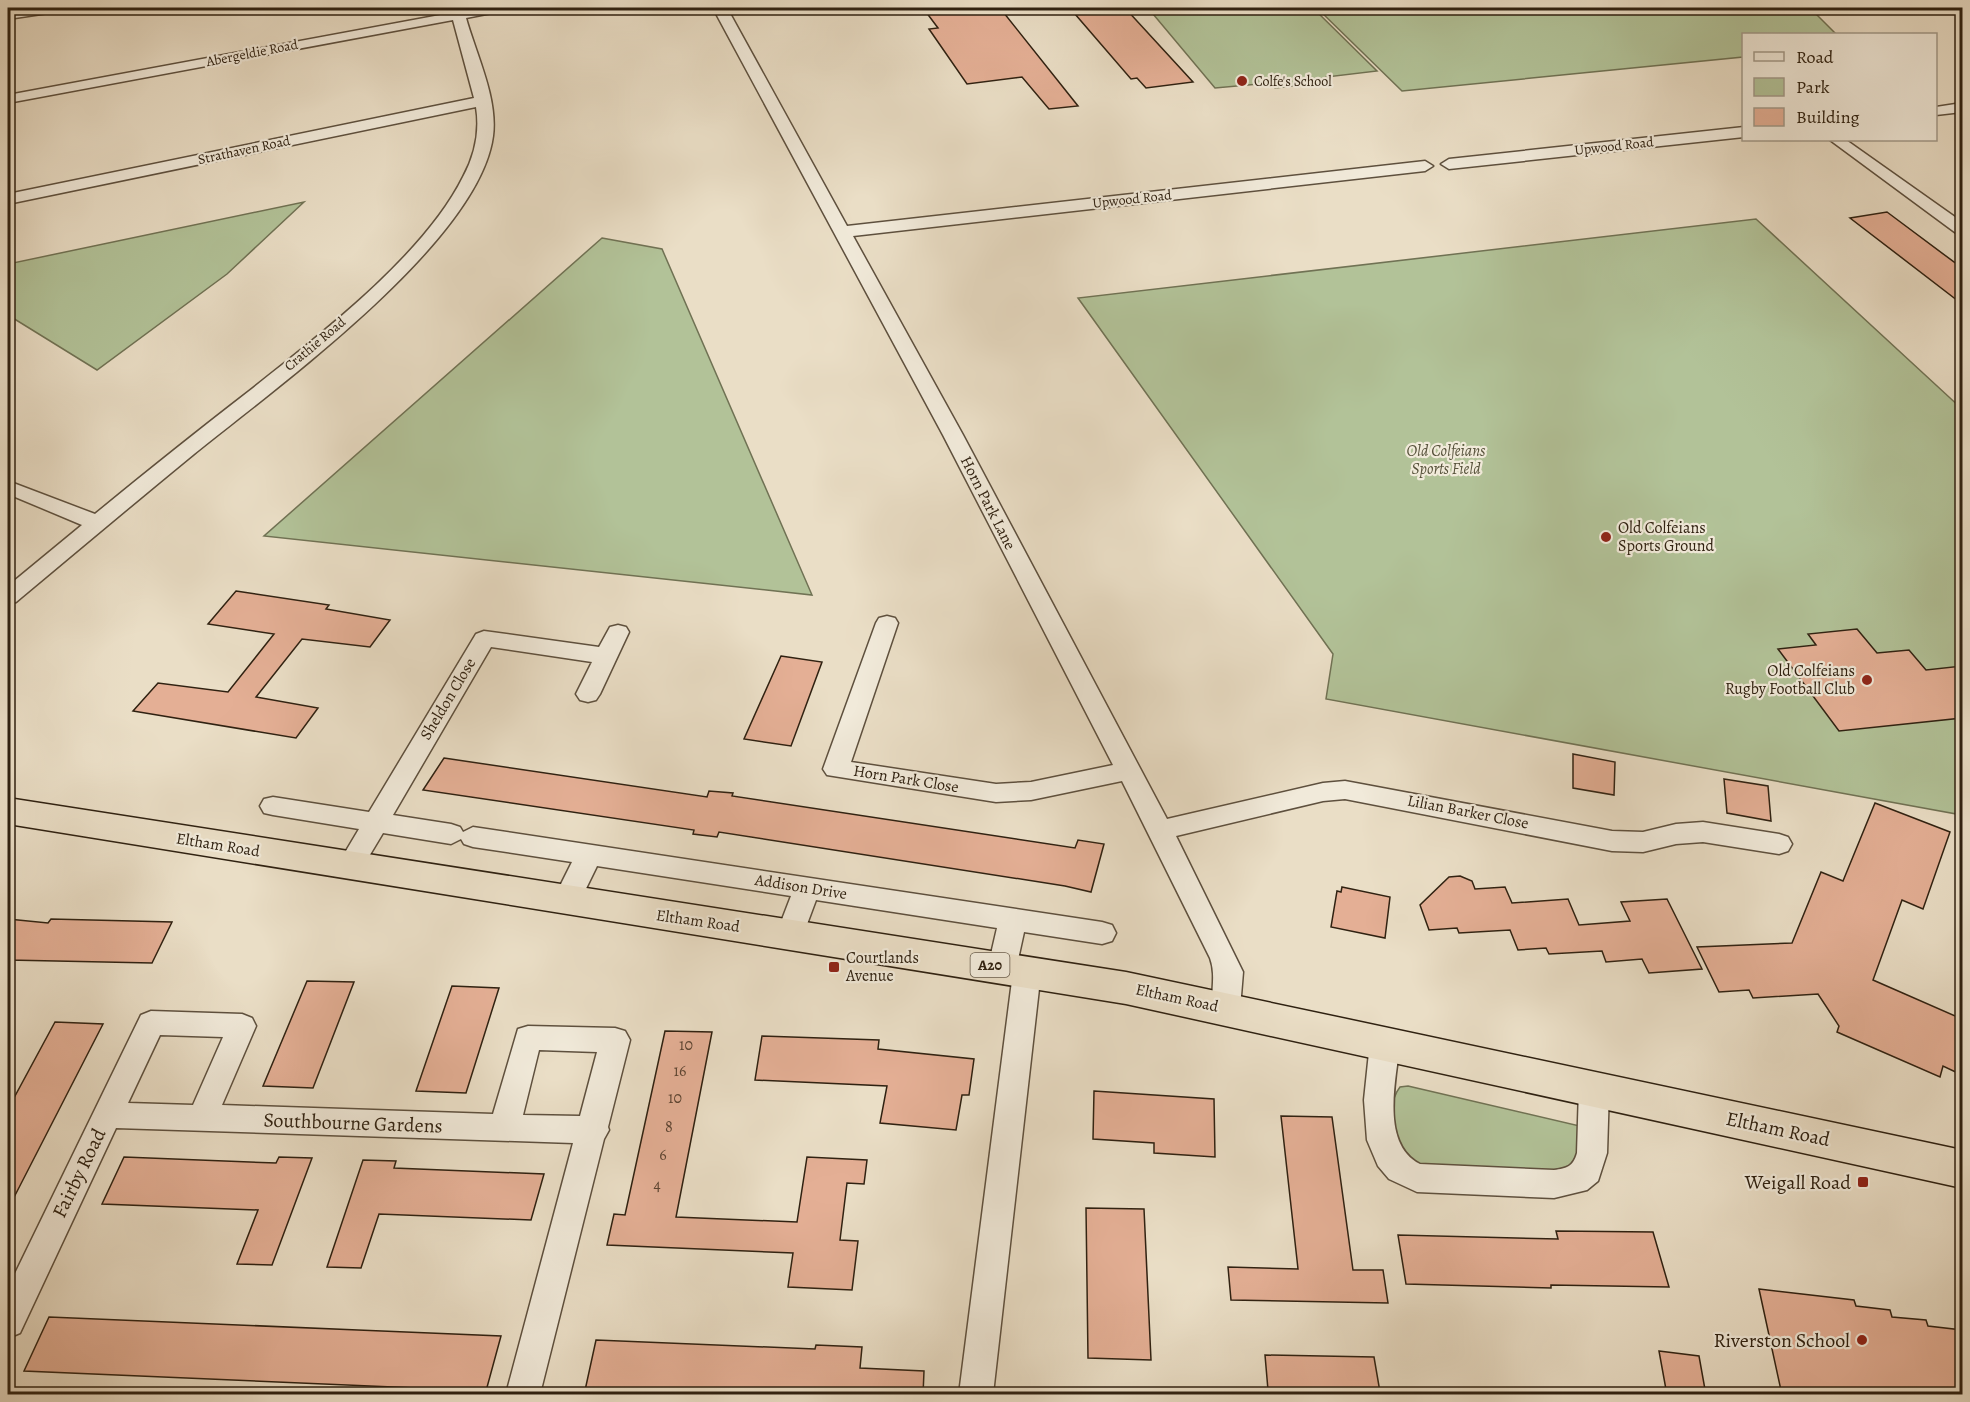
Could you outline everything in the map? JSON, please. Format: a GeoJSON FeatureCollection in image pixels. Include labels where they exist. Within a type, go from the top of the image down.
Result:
{"type":"FeatureCollection","features":[{"type":"Feature","properties":{"kind":"highway","name":"Eltham Road"},"geometry":{"type":"LineString","coordinates":[[8,811],[1015,969],[1226,1008],[1962,1169]]}},
{"type":"Feature","properties":{"kind":"street"},"geometry":{"type":"LineString","coordinates":[[8,15],[55,8]]}},
{"type":"Feature","properties":{"kind":"street","name":"Abergeldie Road"},"geometry":{"type":"LineString","coordinates":[[8,99],[497,8]]}},
{"type":"Feature","properties":{"kind":"street","name":"Horn Park Lane"},"geometry":{"type":"LineString","coordinates":[[720,8],[749,57],[840,232],[953,435],[1160,831],[1224,958],[1229,972],[1226,1008]]}},
{"type":"Feature","properties":{"kind":"street","name":"Crathie Road"},"geometry":{"type":"LineString","coordinates":[[8,597],[324,338],[412,258],[448,213],[475,173],[486,136],[481,101],[458,14]]}},
{"type":"Feature","properties":{"kind":"street","name":"Strathaven Road"},"geometry":{"type":"LineString","coordinates":[[8,199],[481,101]]}},
{"type":"Feature","properties":{"kind":"street"},"geometry":{"type":"LineString","coordinates":[[1937,111],[1962,108]]}},
{"type":"Feature","properties":{"kind":"street","name":"Upwood Road"},"geometry":{"type":"LineString","coordinates":[[1449,164],[1742,132]]}},
{"type":"Feature","properties":{"kind":"street"},"geometry":{"type":"LineString","coordinates":[[1838,141],[1962,229]]}},
{"type":"Feature","properties":{"kind":"street","name":"Upwood Road"},"geometry":{"type":"LineString","coordinates":[[840,232],[1425,166]]}},
{"type":"Feature","properties":{"kind":"street"},"geometry":{"type":"LineString","coordinates":[[8,487],[97,523]]}},
{"type":"Feature","properties":{"kind":"street","name":"Horn Park Close"},"geometry":{"type":"LineString","coordinates":[[887,623],[836,769],[996,793],[1031,791],[1128,771]]}},
{"type":"Feature","properties":{"kind":"street"},"geometry":{"type":"LineString","coordinates":[[588,694],[618,632]]}},
{"type":"Feature","properties":{"kind":"street","name":"Sheldon Close"},"geometry":{"type":"LineString","coordinates":[[350,866],[484,639],[606,656]]}},
{"type":"Feature","properties":{"kind":"street","name":"Lilian Barker Close"},"geometry":{"type":"LineString","coordinates":[[1160,831],[1323,792],[1345,790],[1612,841],[1642,842],[1676,834],[1703,832],[1779,844]]}},
{"type":"Feature","properties":{"kind":"street","name":"Addison Drive"},"geometry":{"type":"LineString","coordinates":[[273,806],[1102,933]]}},
{"type":"Feature","properties":{"kind":"street"},"geometry":{"type":"LineString","coordinates":[[567,900],[589,855]]}},
{"type":"Feature","properties":{"kind":"street"},"geometry":{"type":"LineString","coordinates":[[790,935],[807,888]]}},
{"type":"Feature","properties":{"kind":"street"},"geometry":{"type":"LineString","coordinates":[[976,1395],[1015,969],[1013,919]]}},
{"type":"Feature","properties":{"kind":"street","name":"Fairby Road"},"geometry":{"type":"LineString","coordinates":[[8,1322],[151,1023],[242,1026],[202,1118]]}},
{"type":"Feature","properties":{"kind":"street"},"geometry":{"type":"LineString","coordinates":[[504,1128],[528,1038],[615,1040],[594,1130],[552,1277],[523,1395]]}},
{"type":"Feature","properties":{"kind":"street"},"geometry":{"type":"LineString","coordinates":[[1385,1043],[1380,1106],[1384,1145],[1395,1167],[1402,1173],[1417,1178],[1554,1185],[1576,1180],[1587,1170],[1592,1153],[1594,1089]]}},
{"type":"Feature","properties":{"kind":"street","name":"Southbourne Gardens"},"geometry":{"type":"LineString","coordinates":[[107,1115],[594,1130]]}},
{"type":"Feature","properties":{"kind":"green space"},"geometry":{"type":"Polygon","coordinates":[[[1148,8],[1313,8],[1377,71],[1326,77],[1330,82],[1275,88],[1270,83],[1215,88],[1148,8]]]}},
{"type":"Feature","properties":{"kind":"green space"},"geometry":{"type":"Polygon","coordinates":[[[1317,8],[1810,8],[1835,33],[1742,33],[1742,57],[1402,91],[1317,8]]]}},
{"type":"Feature","properties":{"kind":"green space"},"geometry":{"type":"Polygon","coordinates":[[[304,202],[227,274],[97,370],[8,315],[8,264],[304,202]]]}},
{"type":"Feature","properties":{"kind":"green space","name":"Old Colfeians Sports Field"},"geometry":{"type":"Polygon","coordinates":[[[1756,219],[1962,409],[1962,815],[1326,699],[1333,654],[1078,298],[1756,219]]]}},
{"type":"Feature","properties":{"kind":"green space"},"geometry":{"type":"Polygon","coordinates":[[[602,238],[662,249],[812,595],[264,536],[602,238]]]}},
{"type":"Feature","properties":{"kind":"green space"},"geometry":{"type":"Polygon","coordinates":[[[1408,1086],[1584,1127],[1573,1171],[1427,1169],[1405,1159],[1392,1113],[1395,1095],[1400,1087],[1408,1086]]]}},
{"type":"Feature","properties":{"kind":"building"},"geometry":{"type":"Polygon","coordinates":[[[923,8],[1000,8],[1078,106],[1049,109],[1022,77],[967,84],[929,29],[938,28],[923,8]]]}},
{"type":"Feature","properties":{"kind":"building"},"geometry":{"type":"Polygon","coordinates":[[[1125,8],[1193,82],[1146,88],[1137,78],[1131,79],[1075,14],[1125,8]]]}},
{"type":"Feature","properties":{"kind":"building"},"geometry":{"type":"Polygon","coordinates":[[[1887,212],[1962,268],[1962,304],[1850,218],[1887,212]]]}},
{"type":"Feature","properties":{"kind":"building"},"geometry":{"type":"Polygon","coordinates":[[[236,591],[329,605],[326,609],[390,620],[370,647],[302,639],[256,697],[318,708],[296,738],[133,711],[158,683],[228,692],[274,634],[208,624],[236,591]]]}},
{"type":"Feature","properties":{"kind":"building","name":"Old Colfeians Rugby Football Club"},"geometry":{"type":"Polygon","coordinates":[[[1857,629],[1877,653],[1909,650],[1926,670],[1962,666],[1962,718],[1839,731],[1778,649],[1816,645],[1808,634],[1857,629]]]}},
{"type":"Feature","properties":{"kind":"building"},"geometry":{"type":"Polygon","coordinates":[[[781,656],[822,662],[791,746],[744,739],[781,656]]]}},
{"type":"Feature","properties":{"kind":"building"},"geometry":{"type":"Polygon","coordinates":[[[1573,754],[1615,762],[1614,795],[1573,788],[1573,754]]]}},
{"type":"Feature","properties":{"kind":"building"},"geometry":{"type":"Polygon","coordinates":[[[444,758],[707,797],[709,791],[733,793],[732,796],[1075,848],[1078,840],[1104,844],[1091,892],[719,832],[717,837],[693,834],[694,830],[423,790],[444,758]]]}},
{"type":"Feature","properties":{"kind":"building"},"geometry":{"type":"Polygon","coordinates":[[[1724,779],[1768,786],[1771,821],[1727,813],[1724,779]]]}},
{"type":"Feature","properties":{"kind":"building"},"geometry":{"type":"Polygon","coordinates":[[[1875,803],[1950,832],[1923,909],[1902,900],[1873,980],[1962,1019],[1962,1075],[1943,1066],[1940,1077],[1837,1032],[1839,1026],[1818,994],[1753,998],[1749,990],[1719,992],[1697,947],[1792,943],[1821,872],[1843,881],[1875,803]]]}},
{"type":"Feature","properties":{"kind":"building"},"geometry":{"type":"Polygon","coordinates":[[[1460,876],[1472,881],[1475,889],[1505,887],[1512,903],[1568,899],[1579,925],[1630,921],[1621,902],[1667,899],[1702,969],[1649,973],[1642,959],[1606,962],[1602,951],[1549,954],[1546,948],[1518,950],[1510,930],[1459,933],[1457,928],[1429,930],[1420,905],[1449,877],[1460,876]]]}},
{"type":"Feature","properties":{"kind":"building"},"geometry":{"type":"Polygon","coordinates":[[[1342,887],[1390,897],[1385,938],[1331,927],[1337,891],[1341,892],[1342,887]]]}},
{"type":"Feature","properties":{"kind":"building"},"geometry":{"type":"Polygon","coordinates":[[[8,919],[48,923],[51,919],[172,922],[152,963],[8,960],[8,919]]]}},
{"type":"Feature","properties":{"kind":"building"},"geometry":{"type":"Polygon","coordinates":[[[307,981],[354,982],[313,1088],[263,1086],[307,981]]]}},
{"type":"Feature","properties":{"kind":"building"},"geometry":{"type":"Polygon","coordinates":[[[452,986],[499,988],[466,1093],[416,1091],[452,986]]]}},
{"type":"Feature","properties":{"kind":"building"},"geometry":{"type":"Polygon","coordinates":[[[55,1022],[103,1024],[8,1209],[8,1109],[55,1022]]]}},
{"type":"Feature","properties":{"kind":"building"},"geometry":{"type":"Polygon","coordinates":[[[665,1031],[712,1032],[676,1217],[797,1222],[807,1157],[867,1160],[864,1184],[847,1183],[840,1240],[858,1241],[852,1290],[788,1287],[793,1253],[607,1245],[614,1214],[625,1215],[665,1031]]]}},
{"type":"Feature","properties":{"kind":"building"},"geometry":{"type":"Polygon","coordinates":[[[762,1036],[879,1040],[878,1049],[974,1059],[969,1095],[962,1095],[956,1130],[880,1123],[887,1086],[755,1080],[762,1036]]]}},
{"type":"Feature","properties":{"kind":"building"},"geometry":{"type":"Polygon","coordinates":[[[1094,1091],[1214,1099],[1215,1157],[1154,1153],[1154,1143],[1093,1139],[1094,1091]]]}},
{"type":"Feature","properties":{"kind":"building"},"geometry":{"type":"Polygon","coordinates":[[[1281,1116],[1332,1117],[1353,1270],[1383,1270],[1388,1303],[1231,1300],[1228,1267],[1298,1269],[1281,1116]]]}},
{"type":"Feature","properties":{"kind":"building"},"geometry":{"type":"Polygon","coordinates":[[[124,1157],[276,1163],[279,1157],[312,1158],[272,1265],[237,1264],[258,1210],[102,1204],[124,1157]]]}},
{"type":"Feature","properties":{"kind":"building"},"geometry":{"type":"Polygon","coordinates":[[[363,1160],[396,1161],[394,1168],[544,1174],[531,1220],[379,1214],[361,1268],[327,1267],[363,1160]]]}},
{"type":"Feature","properties":{"kind":"building"},"geometry":{"type":"Polygon","coordinates":[[[1086,1208],[1144,1209],[1151,1360],[1088,1358],[1086,1208]]]}},
{"type":"Feature","properties":{"kind":"building"},"geometry":{"type":"Polygon","coordinates":[[[1556,1231],[1653,1232],[1669,1287],[1551,1285],[1551,1288],[1406,1284],[1398,1235],[1558,1239],[1556,1231]]]}},
{"type":"Feature","properties":{"kind":"building"},"geometry":{"type":"Polygon","coordinates":[[[1759,1289],[1854,1300],[1856,1306],[1890,1310],[1892,1317],[1926,1320],[1928,1326],[1962,1330],[1962,1395],[1905,1391],[1906,1395],[1782,1395],[1759,1289]]]}},
{"type":"Feature","properties":{"kind":"building"},"geometry":{"type":"Polygon","coordinates":[[[49,1317],[501,1336],[486,1391],[24,1371],[49,1317]]]}},
{"type":"Feature","properties":{"kind":"building"},"geometry":{"type":"Polygon","coordinates":[[[596,1340],[815,1349],[816,1345],[862,1347],[860,1368],[924,1371],[923,1395],[584,1395],[596,1340]]]}},
{"type":"Feature","properties":{"kind":"building"},"geometry":{"type":"Polygon","coordinates":[[[1659,1351],[1699,1356],[1706,1395],[1667,1395],[1659,1351]]]}},
{"type":"Feature","properties":{"kind":"building"},"geometry":{"type":"Polygon","coordinates":[[[1265,1355],[1374,1357],[1380,1392],[1268,1390],[1265,1355]]]}},
{"type":"Feature","properties":{"kind":"place","name":"Colfe's School"},"geometry":{"type":"Point","coordinates":[1242,81]}},
{"type":"Feature","properties":{"kind":"place","name":"Old Colfeians Sports Ground"},"geometry":{"type":"Point","coordinates":[1606,537]}},
{"type":"Feature","properties":{"kind":"place","name":"Old Colfeians Rugby Football Club"},"geometry":{"type":"Point","coordinates":[1867,680]}},
{"type":"Feature","properties":{"kind":"place","name":"Courtlands Avenue"},"geometry":{"type":"Point","coordinates":[834,967]}},
{"type":"Feature","properties":{"kind":"place","name":"Weigall Road"},"geometry":{"type":"Point","coordinates":[1863,1182]}},
{"type":"Feature","properties":{"kind":"place","name":"Riverston School"},"geometry":{"type":"Point","coordinates":[1862,1340]}}]}
